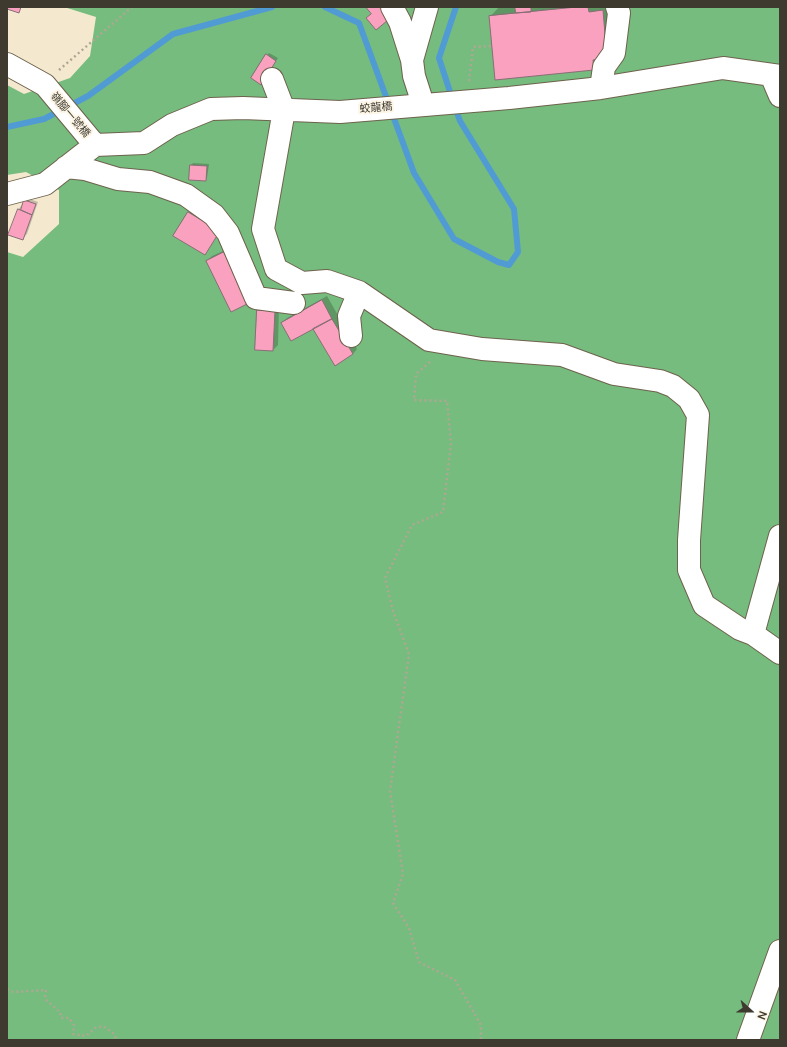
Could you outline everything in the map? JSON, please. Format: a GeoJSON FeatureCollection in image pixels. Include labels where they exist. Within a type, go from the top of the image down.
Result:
{"type":"FeatureCollection","features":[{"type":"Feature","properties":{"kind":"street"},"geometry":{"type":"LineString","coordinates":[[392,7],[400,22],[412,60],[414,76],[423,104]]}},
{"type":"Feature","properties":{"kind":"street"},"geometry":{"type":"LineString","coordinates":[[412,60],[427,7]]}},
{"type":"Feature","properties":{"kind":"street"},"geometry":{"type":"LineString","coordinates":[[601,88],[604,67],[614,53],[619,13],[617,7]]}},
{"type":"Feature","properties":{"kind":"street"},"geometry":{"type":"LineString","coordinates":[[7,64],[45,85]]}},
{"type":"Feature","properties":{"kind":"street","name":"蛟龍橋"},"geometry":{"type":"LineString","coordinates":[[95,145],[144,143],[172,125],[211,109],[243,108],[340,112],[509,98],[601,88],[724,68],[776,75]]}},
{"type":"Feature","properties":{"kind":"street"},"geometry":{"type":"LineString","coordinates":[[776,75],[780,96]]}},
{"type":"Feature","properties":{"kind":"street"},"geometry":{"type":"LineString","coordinates":[[272,79],[284,110],[263,229],[276,269],[302,283],[327,281],[359,292],[429,340],[482,349],[562,355],[614,374],[660,381],[672,386],[690,399],[698,415],[690,540],[690,570],[704,605],[740,629],[753,634],[780,653]]}},
{"type":"Feature","properties":{"kind":"street","name":"嶺腳一號橋"},"geometry":{"type":"LineString","coordinates":[[45,85],[95,145]]}},
{"type":"Feature","properties":{"kind":"street"},"geometry":{"type":"LineString","coordinates":[[7,194],[45,184],[95,145]]}},
{"type":"Feature","properties":{"kind":"street"},"geometry":{"type":"LineString","coordinates":[[66,167],[85,169],[118,178],[150,182],[186,195],[214,215],[228,233],[256,298],[294,303]]}},
{"type":"Feature","properties":{"kind":"street"},"geometry":{"type":"LineString","coordinates":[[244,272],[274,263]]}},
{"type":"Feature","properties":{"kind":"street"},"geometry":{"type":"LineString","coordinates":[[351,336],[349,316],[359,292]]}},
{"type":"Feature","properties":{"kind":"street"},"geometry":{"type":"LineString","coordinates":[[753,634],[780,536]]}},
{"type":"Feature","properties":{"kind":"street"},"geometry":{"type":"LineString","coordinates":[[748,1040],[780,951]]}},
{"type":"Feature","properties":{"kind":"path"},"geometry":{"type":"LineString","coordinates":[[45,85],[67,62],[132,7]]}},
{"type":"Feature","properties":{"kind":"path"},"geometry":{"type":"LineString","coordinates":[[470,72],[473,48],[492,46]]}},
{"type":"Feature","properties":{"kind":"path"},"geometry":{"type":"LineString","coordinates":[[429,340],[434,357],[416,374],[414,400],[447,401],[451,443],[443,512],[412,525],[385,578],[393,611],[409,654],[390,791],[403,874],[393,903],[409,928],[419,962],[455,980],[481,1025],[481,1040]]}},
{"type":"Feature","properties":{"kind":"path"},"geometry":{"type":"LineString","coordinates":[[7,989],[13,992],[46,990],[45,999],[60,1012],[61,1018],[69,1018],[74,1025],[73,1034],[86,1036],[95,1028],[103,1026],[113,1033],[117,1040]]}},
{"type":"Feature","properties":{"kind":"green space"},"geometry":{"type":"Polygon","coordinates":[[[64,7],[780,7],[780,1040],[7,1040],[7,252],[23,257],[59,224],[59,190],[26,172],[7,175],[7,85],[24,94],[70,78],[90,56],[96,17],[64,7]]]}},
{"type":"Feature","properties":{"kind":"building"},"geometry":{"type":"Polygon","coordinates":[[[7,7],[21,7],[19,13],[7,9],[7,7]]]}},
{"type":"Feature","properties":{"kind":"building"},"geometry":{"type":"Polygon","coordinates":[[[366,7],[386,7],[393,16],[376,30],[366,18],[371,14],[366,7]]]}},
{"type":"Feature","properties":{"kind":"building"},"geometry":{"type":"Polygon","coordinates":[[[515,7],[531,7],[531,12],[516,13],[515,7]]]}},
{"type":"Feature","properties":{"kind":"building"},"geometry":{"type":"Polygon","coordinates":[[[588,7],[589,12],[603,10],[607,59],[593,60],[594,70],[495,80],[489,16],[588,7]]]}},
{"type":"Feature","properties":{"kind":"building"},"geometry":{"type":"Polygon","coordinates":[[[266,54],[276,61],[261,85],[251,78],[266,54]]]}},
{"type":"Feature","properties":{"kind":"building"},"geometry":{"type":"Polygon","coordinates":[[[190,165],[207,166],[206,181],[189,180],[190,165]]]}},
{"type":"Feature","properties":{"kind":"building"},"geometry":{"type":"Polygon","coordinates":[[[24,200],[36,204],[32,215],[21,210],[24,200]]]}},
{"type":"Feature","properties":{"kind":"building"},"geometry":{"type":"Polygon","coordinates":[[[18,209],[32,215],[23,240],[8,235],[18,209]]]}},
{"type":"Feature","properties":{"kind":"building"},"geometry":{"type":"Polygon","coordinates":[[[188,212],[220,231],[205,255],[173,236],[188,212]]]}},
{"type":"Feature","properties":{"kind":"building"},"geometry":{"type":"Polygon","coordinates":[[[224,252],[249,303],[231,312],[206,261],[224,252]]]}},
{"type":"Feature","properties":{"kind":"building"},"geometry":{"type":"Polygon","coordinates":[[[322,300],[332,319],[291,341],[281,323],[322,300]]]}},
{"type":"Feature","properties":{"kind":"building"},"geometry":{"type":"Polygon","coordinates":[[[257,310],[275,311],[273,351],[255,350],[257,310]]]}},
{"type":"Feature","properties":{"kind":"building"},"geometry":{"type":"Polygon","coordinates":[[[332,319],[353,354],[335,366],[313,329],[332,319]]]}},
{"type":"Feature","properties":{"kind":"waterway"},"geometry":{"type":"LineString","coordinates":[[7,127],[44,119],[88,96],[173,34],[272,7]]}},
{"type":"Feature","properties":{"kind":"waterway"},"geometry":{"type":"LineString","coordinates":[[325,7],[359,23],[414,173],[454,239],[498,262],[509,265],[518,252],[514,209],[460,121],[455,107]]}},
{"type":"Feature","properties":{"kind":"waterway"},"geometry":{"type":"LineString","coordinates":[[452,98],[439,58],[456,7]]}}]}
